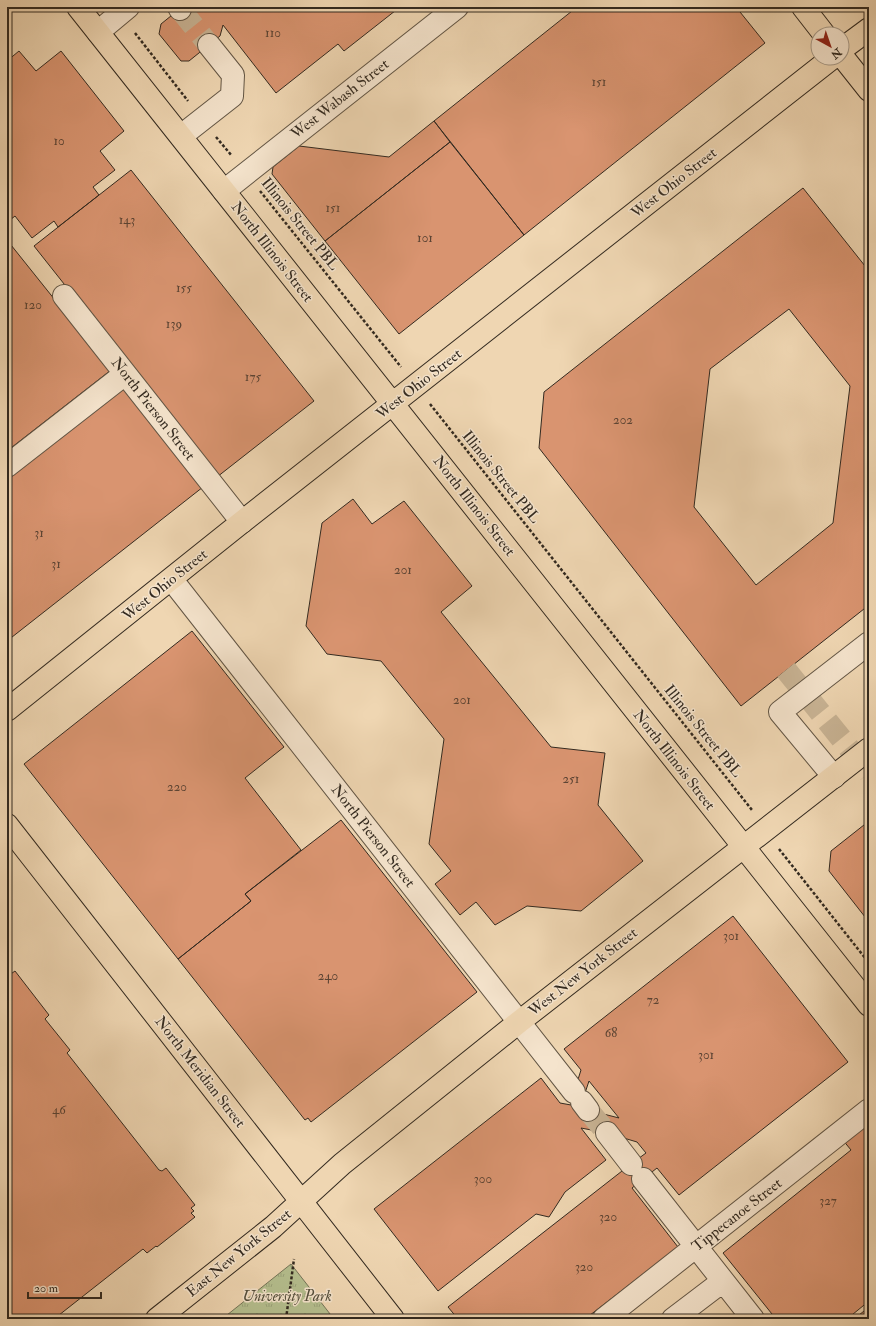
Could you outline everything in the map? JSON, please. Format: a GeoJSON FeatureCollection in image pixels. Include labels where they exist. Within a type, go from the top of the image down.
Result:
{"type":"FeatureCollection","features":[{"type":"Feature","properties":{"kind":"main road","name":"North Illinois Street"},"geometry":{"type":"LineString","coordinates":[[78,7],[743,848],[869,1005]]}},
{"type":"Feature","properties":{"kind":"main road"},"geometry":{"type":"LineString","coordinates":[[803,7],[818,26]]}},
{"type":"Feature","properties":{"kind":"main road"},"geometry":{"type":"LineString","coordinates":[[850,44],[869,29]]}},
{"type":"Feature","properties":{"kind":"main road","name":"West Ohio Street"},"geometry":{"type":"LineString","coordinates":[[7,710],[172,580],[242,522],[393,405],[822,66]]}},
{"type":"Feature","properties":{"kind":"main road"},"geometry":{"type":"LineString","coordinates":[[850,66],[869,90]]}},
{"type":"Feature","properties":{"kind":"main road","name":"West New York Street"},"geometry":{"type":"LineString","coordinates":[[301,1201],[342,1164],[519,1022],[869,749]]}},
{"type":"Feature","properties":{"kind":"main road","name":"North Meridian Street"},"geometry":{"type":"LineString","coordinates":[[7,825],[393,1319]]}},
{"type":"Feature","properties":{"kind":"main road","name":"East New York Street"},"geometry":{"type":"LineString","coordinates":[[157,1319],[273,1227],[301,1201]]}},
{"type":"Feature","properties":{"kind":"lane","name":"West Wabash Street"},"geometry":{"type":"LineString","coordinates":[[224,191],[457,7]]}},
{"type":"Feature","properties":{"kind":"lane"},"geometry":{"type":"LineString","coordinates":[[98,32],[124,10]]}},
{"type":"Feature","properties":{"kind":"lane"},"geometry":{"type":"LineString","coordinates":[[181,136],[232,96],[234,75],[209,45]]}},
{"type":"Feature","properties":{"kind":"lane","name":"North Pierson Street"},"geometry":{"type":"LineString","coordinates":[[64,296],[242,522]]}},
{"type":"Feature","properties":{"kind":"lane"},"geometry":{"type":"LineString","coordinates":[[7,466],[125,374]]}},
{"type":"Feature","properties":{"kind":"lane","name":"North Pierson Street"},"geometry":{"type":"LineString","coordinates":[[172,580],[582,1101]]}},
{"type":"Feature","properties":{"kind":"lane"},"geometry":{"type":"LineString","coordinates":[[834,777],[780,712],[869,643]]}},
{"type":"Feature","properties":{"kind":"lane","name":"Tippecanoe Street"},"geometry":{"type":"LineString","coordinates":[[604,1319],[869,1110]]}},
{"type":"Feature","properties":{"kind":"lane"},"geometry":{"type":"LineString","coordinates":[[607,1133],[723,1281],[748,1317]]}},
{"type":"Feature","properties":{"kind":"lane"},"geometry":{"type":"LineString","coordinates":[[673,1319],[723,1281]]}},
{"type":"Feature","properties":{"kind":"path","name":"Illinois Street PBL"},"geometry":{"type":"LineString","coordinates":[[124,10],[203,120],[416,386],[767,830],[788,862],[869,963]]}},
{"type":"Feature","properties":{"kind":"path"},"geometry":{"type":"LineString","coordinates":[[286,1319],[294,1259]]}},
{"type":"Feature","properties":{"kind":"green space","name":"University Park"},"geometry":{"type":"Polygon","coordinates":[[[291,1264],[334,1319],[222,1319],[291,1264]]]}},
{"type":"Feature","properties":{"kind":"building"},"geometry":{"type":"Polygon","coordinates":[[[182,7],[400,7],[344,51],[338,44],[276,93],[223,25],[220,36],[189,61],[181,61],[159,34],[161,24],[182,7]]]}},
{"type":"Feature","properties":{"kind":"building"},"geometry":{"type":"Polygon","coordinates":[[[577,7],[736,7],[765,43],[524,235],[434,121],[577,7]]]}},
{"type":"Feature","properties":{"kind":"building"},"geometry":{"type":"Polygon","coordinates":[[[19,51],[36,71],[61,51],[124,131],[100,151],[115,170],[93,187],[99,195],[58,227],[54,221],[32,238],[15,216],[10,220],[7,217],[7,61],[19,51]]]}},
{"type":"Feature","properties":{"kind":"building"},"geometry":{"type":"Polygon","coordinates":[[[434,121],[450,142],[325,241],[272,174],[273,167],[299,146],[389,157],[434,121]]]}},
{"type":"Feature","properties":{"kind":"building"},"geometry":{"type":"Polygon","coordinates":[[[450,142],[524,235],[399,334],[325,241],[450,142]]]}},
{"type":"Feature","properties":{"kind":"building"},"geometry":{"type":"Polygon","coordinates":[[[131,170],[314,401],[217,477],[34,246],[131,170]]]}},
{"type":"Feature","properties":{"kind":"building"},"geometry":{"type":"Polygon","coordinates":[[[803,188],[869,271],[869,605],[741,706],[539,448],[544,392],[803,188]],[[789,309],[710,369],[694,507],[756,585],[833,523],[850,386],[789,309]]]}},
{"type":"Feature","properties":{"kind":"building"},"geometry":{"type":"Polygon","coordinates":[[[7,240],[111,370],[7,451],[7,240]]]}},
{"type":"Feature","properties":{"kind":"building"},"geometry":{"type":"Polygon","coordinates":[[[123,384],[203,487],[7,641],[7,475],[123,384]]]}},
{"type":"Feature","properties":{"kind":"building"},"geometry":{"type":"Polygon","coordinates":[[[353,499],[372,524],[404,501],[472,586],[441,612],[551,747],[605,753],[598,805],[643,861],[581,911],[527,906],[495,925],[476,902],[460,915],[435,884],[451,871],[429,844],[444,739],[381,661],[327,654],[306,626],[322,523],[353,499]]]}},
{"type":"Feature","properties":{"kind":"building"},"geometry":{"type":"Polygon","coordinates":[[[192,631],[284,747],[245,778],[301,850],[245,894],[251,901],[178,959],[24,764],[192,631]]]}},
{"type":"Feature","properties":{"kind":"building"},"geometry":{"type":"Polygon","coordinates":[[[341,820],[477,992],[311,1122],[308,1118],[305,1120],[178,959],[251,901],[245,894],[341,820]]]}},
{"type":"Feature","properties":{"kind":"building"},"geometry":{"type":"Polygon","coordinates":[[[869,821],[869,922],[829,871],[831,851],[869,821]]]}},
{"type":"Feature","properties":{"kind":"building"},"geometry":{"type":"Polygon","coordinates":[[[733,916],[848,1062],[679,1195],[657,1168],[643,1179],[631,1164],[646,1153],[637,1142],[607,1133],[588,1110],[619,1118],[589,1081],[582,1102],[574,1092],[581,1070],[564,1049],[733,916]]]}},
{"type":"Feature","properties":{"kind":"building"},"geometry":{"type":"Polygon","coordinates":[[[15,971],[49,1015],[45,1019],[70,1050],[67,1053],[159,1170],[162,1171],[166,1168],[195,1205],[191,1208],[194,1211],[191,1213],[195,1217],[157,1247],[156,1246],[147,1253],[143,1249],[54,1319],[7,1319],[7,975],[8,976],[15,971]]]}},
{"type":"Feature","properties":{"kind":"building"},"geometry":{"type":"Polygon","coordinates":[[[541,1078],[560,1103],[571,1105],[574,1092],[607,1133],[581,1128],[606,1160],[565,1192],[549,1217],[536,1214],[438,1291],[374,1209],[541,1078]]]}},
{"type":"Feature","properties":{"kind":"building"},"geometry":{"type":"Polygon","coordinates":[[[869,1117],[869,1301],[847,1319],[776,1319],[723,1253],[851,1150],[842,1139],[869,1117]]]}},
{"type":"Feature","properties":{"kind":"building"},"geometry":{"type":"Polygon","coordinates":[[[631,1164],[643,1179],[632,1188],[678,1247],[585,1319],[458,1319],[448,1307],[631,1164]]]}},
{"type":"Feature","properties":{"kind":"building"},"geometry":{"type":"Polygon","coordinates":[[[869,1307],[869,1319],[854,1319],[869,1307]]]}},
{"type":"Feature","properties":{"kind":"tunnel"},"geometry":{"type":"LineString","coordinates":[[180,9],[209,45]]}},
{"type":"Feature","properties":{"kind":"tunnel"},"geometry":{"type":"LineString","coordinates":[[786,670],[869,773]]}},
{"type":"Feature","properties":{"kind":"tunnel"},"geometry":{"type":"LineString","coordinates":[[588,1110],[607,1133]]}}]}
